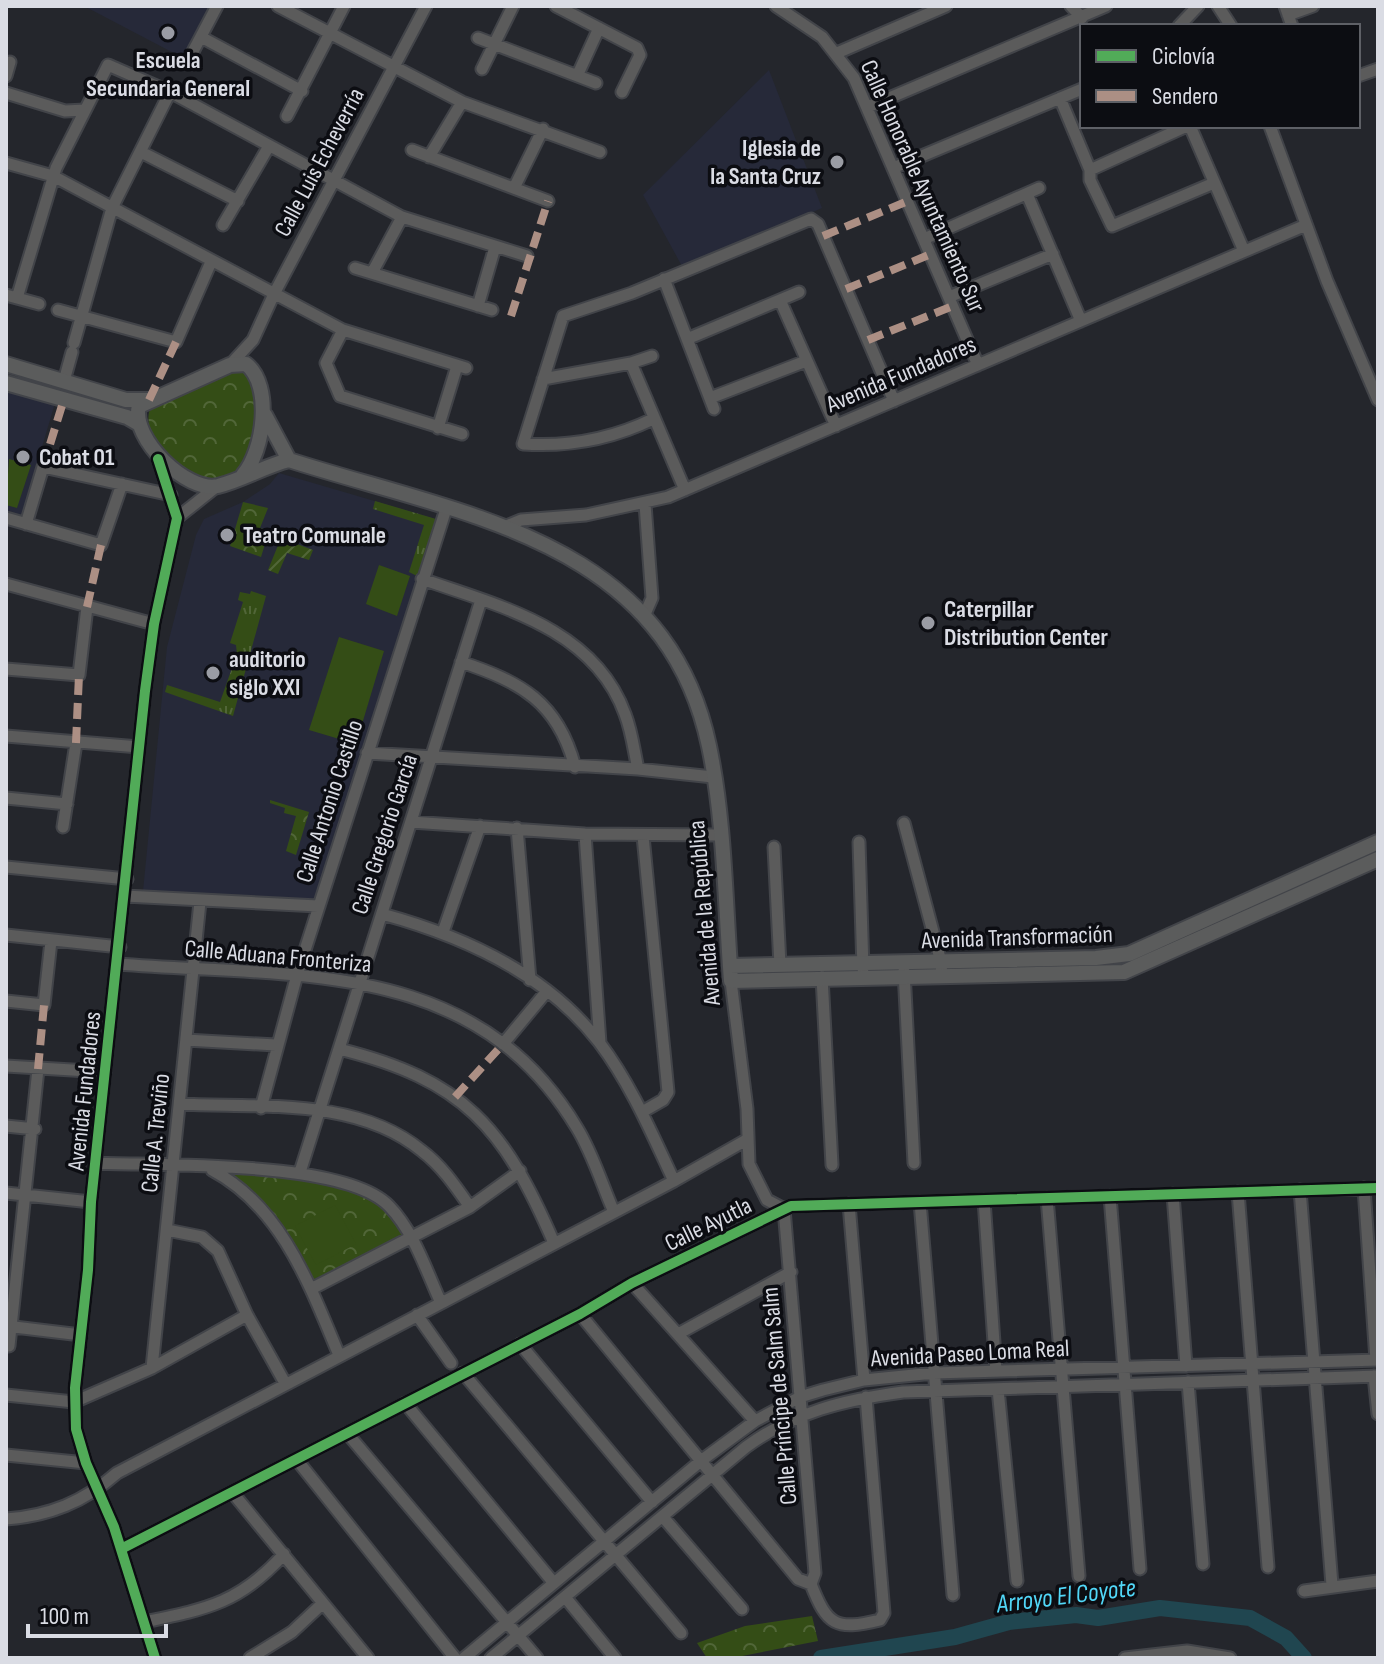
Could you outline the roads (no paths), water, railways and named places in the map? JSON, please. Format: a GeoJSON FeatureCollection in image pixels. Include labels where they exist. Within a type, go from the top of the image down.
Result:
{"type":"FeatureCollection","features":[{"type":"Feature","properties":{"kind":"main road"},"geometry":{"type":"LineString","coordinates":[[6,364],[110,395],[134,401],[149,400]]}},
{"type":"Feature","properties":{"kind":"main road"},"geometry":{"type":"LineString","coordinates":[[246,364],[252,370],[265,415],[289,460],[216,487],[197,483],[158,459],[139,424],[137,410],[149,400],[230,365],[246,364]]}},
{"type":"Feature","properties":{"kind":"main road"},"geometry":{"type":"LineString","coordinates":[[6,383],[105,410],[139,424]]}},
{"type":"Feature","properties":{"kind":"main road"},"geometry":{"type":"LineString","coordinates":[[105,410],[115,405],[110,395]]}},
{"type":"Feature","properties":{"kind":"main road"},"geometry":{"type":"LineString","coordinates":[[243,475],[257,454],[265,415]]}},
{"type":"Feature","properties":{"kind":"main road","name":"Avenida de la República"},"geometry":{"type":"LineString","coordinates":[[289,460],[504,527],[579,563],[615,587],[645,614],[665,638],[692,690],[708,744],[731,973]]}},
{"type":"Feature","properties":{"kind":"main road","name":"Avenida Transformación"},"geometry":{"type":"LineString","coordinates":[[731,973],[780,965],[863,970],[971,969],[997,976],[1124,972],[1170,945],[1298,887],[1378,842]]}},
{"type":"Feature","properties":{"kind":"main road","name":"Avenida Transformación"},"geometry":{"type":"LineString","coordinates":[[1298,887],[1378,859]]}},
{"type":"Feature","properties":{"kind":"main road","name":"Avenida Transformación"},"geometry":{"type":"LineString","coordinates":[[971,969],[996,960],[1118,956],[1170,945]]}},
{"type":"Feature","properties":{"kind":"main road"},"geometry":{"type":"LineString","coordinates":[[996,960],[997,976]]}},
{"type":"Feature","properties":{"kind":"main road"},"geometry":{"type":"LineString","coordinates":[[1031,960],[1031,975]]}},
{"type":"Feature","properties":{"kind":"main road","name":"Avenida Transformación"},"geometry":{"type":"LineString","coordinates":[[731,973],[822,977],[863,970]]}},
{"type":"Feature","properties":{"kind":"street"},"geometry":{"type":"LineString","coordinates":[[188,61],[217,6]]}},
{"type":"Feature","properties":{"kind":"street"},"geometry":{"type":"LineString","coordinates":[[278,6],[462,102],[600,152]]}},
{"type":"Feature","properties":{"kind":"street"},"geometry":{"type":"LineString","coordinates":[[287,116],[344,6]]}},
{"type":"Feature","properties":{"kind":"street","name":"Calle Luis Echeverría"},"geometry":{"type":"LineString","coordinates":[[230,365],[253,340],[274,294],[426,6]]}},
{"type":"Feature","properties":{"kind":"street"},"geometry":{"type":"LineString","coordinates":[[482,69],[513,6]]}},
{"type":"Feature","properties":{"kind":"street"},"geometry":{"type":"LineString","coordinates":[[556,6],[640,51],[622,92]]}},
{"type":"Feature","properties":{"kind":"street"},"geometry":{"type":"LineString","coordinates":[[837,53],[946,6]]}},
{"type":"Feature","properties":{"kind":"street"},"geometry":{"type":"LineString","coordinates":[[1071,6],[1082,18]]}},
{"type":"Feature","properties":{"kind":"street"},"geometry":{"type":"LineString","coordinates":[[868,107],[1106,6]]}},
{"type":"Feature","properties":{"kind":"street"},"geometry":{"type":"LineString","coordinates":[[1181,24],[1198,6]]}},
{"type":"Feature","properties":{"kind":"street"},"geometry":{"type":"LineString","coordinates":[[1218,6],[1230,24]]}},
{"type":"Feature","properties":{"kind":"street"},"geometry":{"type":"LineString","coordinates":[[1288,16],[1313,6]]}},
{"type":"Feature","properties":{"kind":"street","name":"Calle Honorable Ayuntamiento Sur"},"geometry":{"type":"LineString","coordinates":[[783,7],[837,53],[868,107],[978,365]]}},
{"type":"Feature","properties":{"kind":"street"},"geometry":{"type":"LineString","coordinates":[[578,74],[599,28]]}},
{"type":"Feature","properties":{"kind":"street"},"geometry":{"type":"LineString","coordinates":[[201,37],[302,91]]}},
{"type":"Feature","properties":{"kind":"street"},"geometry":{"type":"LineString","coordinates":[[478,38],[596,83]]}},
{"type":"Feature","properties":{"kind":"street"},"geometry":{"type":"LineString","coordinates":[[6,76],[10,62]]}},
{"type":"Feature","properties":{"kind":"street"},"geometry":{"type":"LineString","coordinates":[[39,304],[12,296],[53,176],[108,65],[170,92],[402,217],[527,256]]}},
{"type":"Feature","properties":{"kind":"street"},"geometry":{"type":"LineString","coordinates":[[893,168],[1080,90]]}},
{"type":"Feature","properties":{"kind":"street"},"geometry":{"type":"LineString","coordinates":[[64,381],[112,208],[170,92]]}},
{"type":"Feature","properties":{"kind":"street"},"geometry":{"type":"LineString","coordinates":[[6,93],[65,111],[85,110]]}},
{"type":"Feature","properties":{"kind":"street"},"geometry":{"type":"LineString","coordinates":[[1060,98],[1090,170],[1090,180],[1112,226],[1214,183]]}},
{"type":"Feature","properties":{"kind":"street"},"geometry":{"type":"LineString","coordinates":[[429,157],[462,102]]}},
{"type":"Feature","properties":{"kind":"street"},"geometry":{"type":"LineString","coordinates":[[1090,170],[1184,128]]}},
{"type":"Feature","properties":{"kind":"street"},"geometry":{"type":"LineString","coordinates":[[1189,128],[1244,251]]}},
{"type":"Feature","properties":{"kind":"street"},"geometry":{"type":"LineString","coordinates":[[1271,128],[1306,225],[1378,400]]}},
{"type":"Feature","properties":{"kind":"street"},"geometry":{"type":"LineString","coordinates":[[514,188],[543,129]]}},
{"type":"Feature","properties":{"kind":"street"},"geometry":{"type":"LineString","coordinates":[[223,225],[269,146]]}},
{"type":"Feature","properties":{"kind":"street"},"geometry":{"type":"LineString","coordinates":[[412,150],[548,201]]}},
{"type":"Feature","properties":{"kind":"street"},"geometry":{"type":"LineString","coordinates":[[141,152],[238,201]]}},
{"type":"Feature","properties":{"kind":"street"},"geometry":{"type":"LineString","coordinates":[[6,163],[53,176],[343,330],[461,367],[438,428]]}},
{"type":"Feature","properties":{"kind":"street"},"geometry":{"type":"LineString","coordinates":[[924,239],[1039,188]]}},
{"type":"Feature","properties":{"kind":"street"},"geometry":{"type":"LineString","coordinates":[[1027,194],[1081,321]]}},
{"type":"Feature","properties":{"kind":"street"},"geometry":{"type":"LineString","coordinates":[[372,273],[402,217]]}},
{"type":"Feature","properties":{"kind":"street"},"geometry":{"type":"LineString","coordinates":[[653,419],[600,438],[556,445],[523,444],[563,316],[814,220],[894,401]]}},
{"type":"Feature","properties":{"kind":"street","name":"Avenida Fundadores"},"geometry":{"type":"LineString","coordinates":[[504,527],[521,520],[586,515],[645,504],[685,490],[1306,225]]}},
{"type":"Feature","properties":{"kind":"street"},"geometry":{"type":"LineString","coordinates":[[478,306],[495,247]]}},
{"type":"Feature","properties":{"kind":"street"},"geometry":{"type":"LineString","coordinates":[[949,297],[1053,254]]}},
{"type":"Feature","properties":{"kind":"street"},"geometry":{"type":"LineString","coordinates":[[58,310],[176,342],[211,262]]}},
{"type":"Feature","properties":{"kind":"street"},"geometry":{"type":"LineString","coordinates":[[355,268],[492,310]]}},
{"type":"Feature","properties":{"kind":"street"},"geometry":{"type":"LineString","coordinates":[[664,279],[712,404],[806,361]]}},
{"type":"Feature","properties":{"kind":"street"},"geometry":{"type":"LineString","coordinates":[[687,339],[799,292]]}},
{"type":"Feature","properties":{"kind":"street"},"geometry":{"type":"LineString","coordinates":[[780,300],[836,426]]}},
{"type":"Feature","properties":{"kind":"street"},"geometry":{"type":"LineString","coordinates":[[343,330],[326,363],[340,396],[462,434]]}},
{"type":"Feature","properties":{"kind":"street","name":"Calle Luis Echeverría"},"geometry":{"type":"LineString","coordinates":[[252,370],[253,340]]}},
{"type":"Feature","properties":{"kind":"street"},"geometry":{"type":"LineString","coordinates":[[543,379],[631,363],[652,356]]}},
{"type":"Feature","properties":{"kind":"street"},"geometry":{"type":"LineString","coordinates":[[631,363],[685,490]]}},
{"type":"Feature","properties":{"kind":"street"},"geometry":{"type":"LineString","coordinates":[[158,459],[177,518],[216,487]]}},
{"type":"Feature","properties":{"kind":"street"},"geometry":{"type":"LineString","coordinates":[[26,524],[43,467],[171,495]]}},
{"type":"Feature","properties":{"kind":"street"},"geometry":{"type":"LineString","coordinates":[[6,518],[101,545],[122,484]]}},
{"type":"Feature","properties":{"kind":"street"},"geometry":{"type":"LineString","coordinates":[[645,504],[652,598],[645,614]]}},
{"type":"Feature","properties":{"kind":"street","name":"Calle Antonio Castillo"},"geometry":{"type":"LineString","coordinates":[[261,1108],[276,1045],[318,906],[446,509]]}},
{"type":"Feature","properties":{"kind":"street","name":"Avenida Fundadores"},"geometry":{"type":"LineString","coordinates":[[155,1658],[121,1549],[86,1463],[76,1429],[74,1402],[91,1202],[139,747],[154,624],[177,518]]}},
{"type":"Feature","properties":{"kind":"street"},"geometry":{"type":"LineString","coordinates":[[422,579],[548,627],[589,660],[625,711],[638,769]]}},
{"type":"Feature","properties":{"kind":"street"},"geometry":{"type":"LineString","coordinates":[[6,584],[154,624]]}},
{"type":"Feature","properties":{"kind":"street","name":"Calle Gregorio García"},"geometry":{"type":"LineString","coordinates":[[300,1172],[481,600]]}},
{"type":"Feature","properties":{"kind":"street"},"geometry":{"type":"LineString","coordinates":[[6,669],[79,675],[87,607]]}},
{"type":"Feature","properties":{"kind":"street"},"geometry":{"type":"LineString","coordinates":[[461,662],[510,680],[540,701],[567,740],[575,767]]}},
{"type":"Feature","properties":{"kind":"street"},"geometry":{"type":"LineString","coordinates":[[6,736],[139,747]]}},
{"type":"Feature","properties":{"kind":"street"},"geometry":{"type":"LineString","coordinates":[[63,827],[76,743]]}},
{"type":"Feature","properties":{"kind":"street"},"geometry":{"type":"LineString","coordinates":[[367,753],[638,769],[713,777]]}},
{"type":"Feature","properties":{"kind":"street"},"geometry":{"type":"LineString","coordinates":[[6,798],[67,804]]}},
{"type":"Feature","properties":{"kind":"street"},"geometry":{"type":"LineString","coordinates":[[411,822],[585,834],[719,835]]}},
{"type":"Feature","properties":{"kind":"street"},"geometry":{"type":"LineString","coordinates":[[904,823],[941,969]]}},
{"type":"Feature","properties":{"kind":"street"},"geometry":{"type":"LineString","coordinates":[[443,932],[480,826]]}},
{"type":"Feature","properties":{"kind":"street"},"geometry":{"type":"LineString","coordinates":[[517,828],[530,980]]}},
{"type":"Feature","properties":{"kind":"street"},"geometry":{"type":"LineString","coordinates":[[585,834],[600,1044]]}},
{"type":"Feature","properties":{"kind":"street"},"geometry":{"type":"LineString","coordinates":[[642,1112],[663,1100],[668,1092],[643,836]]}},
{"type":"Feature","properties":{"kind":"street"},"geometry":{"type":"LineString","coordinates":[[859,842],[863,970]]}},
{"type":"Feature","properties":{"kind":"street"},"geometry":{"type":"LineString","coordinates":[[774,847],[780,965]]}},
{"type":"Feature","properties":{"kind":"street"},"geometry":{"type":"LineString","coordinates":[[6,867],[127,879]]}},
{"type":"Feature","properties":{"kind":"street"},"geometry":{"type":"LineString","coordinates":[[125,896],[318,906]]}},
{"type":"Feature","properties":{"kind":"street","name":"Calle A. Treviño"},"geometry":{"type":"LineString","coordinates":[[152,1368],[200,902]]}},
{"type":"Feature","properties":{"kind":"street"},"geometry":{"type":"LineString","coordinates":[[382,914],[443,932],[471,944],[547,991],[600,1044],[642,1112],[674,1181]]}},
{"type":"Feature","properties":{"kind":"street"},"geometry":{"type":"LineString","coordinates":[[6,935],[120,947]]}},
{"type":"Feature","properties":{"kind":"street"},"geometry":{"type":"LineString","coordinates":[[6,1001],[44,1005],[51,941]]}},
{"type":"Feature","properties":{"kind":"street","name":"Calle Aduana Fronteriza"},"geometry":{"type":"LineString","coordinates":[[118,964],[360,982],[427,1000],[472,1023],[503,1044],[546,1085],[579,1132],[614,1212]]}},
{"type":"Feature","properties":{"kind":"street"},"geometry":{"type":"LineString","coordinates":[[904,970],[914,1163]]}},
{"type":"Feature","properties":{"kind":"street","name":"Avenida de la República"},"geometry":{"type":"LineString","coordinates":[[731,973],[749,1164],[757,1186],[767,1200],[784,1209]]}},
{"type":"Feature","properties":{"kind":"street"},"geometry":{"type":"LineString","coordinates":[[822,977],[832,1165]]}},
{"type":"Feature","properties":{"kind":"street"},"geometry":{"type":"LineString","coordinates":[[503,1044],[547,991]]}},
{"type":"Feature","properties":{"kind":"street"},"geometry":{"type":"LineString","coordinates":[[186,1040],[276,1045]]}},
{"type":"Feature","properties":{"kind":"street"},"geometry":{"type":"LineString","coordinates":[[339,1049],[401,1066],[452,1094],[486,1124],[520,1171],[554,1243]]}},
{"type":"Feature","properties":{"kind":"street"},"geometry":{"type":"LineString","coordinates":[[6,1066],[105,1072]]}},
{"type":"Feature","properties":{"kind":"street"},"geometry":{"type":"LineString","coordinates":[[9,1346],[9,1326],[28,1196],[38,1069]]}},
{"type":"Feature","properties":{"kind":"street"},"geometry":{"type":"LineString","coordinates":[[180,1104],[320,1110],[369,1122],[414,1146],[449,1177],[470,1207]]}},
{"type":"Feature","properties":{"kind":"street"},"geometry":{"type":"LineString","coordinates":[[6,1126],[35,1129]]}},
{"type":"Feature","properties":{"kind":"street"},"geometry":{"type":"LineString","coordinates":[[6,1519],[49,1514],[97,1490],[117,1473],[674,1181],[748,1139]]}},
{"type":"Feature","properties":{"kind":"street"},"geometry":{"type":"LineString","coordinates":[[96,1163],[300,1172],[350,1182],[377,1195],[411,1237],[441,1303]]}},
{"type":"Feature","properties":{"kind":"street"},"geometry":{"type":"LineString","coordinates":[[208,1168],[234,1182],[266,1214],[311,1289],[339,1355]]}},
{"type":"Feature","properties":{"kind":"street"},"geometry":{"type":"LineString","coordinates":[[311,1289],[470,1207],[520,1171]]}},
{"type":"Feature","properties":{"kind":"street"},"geometry":{"type":"LineString","coordinates":[[1364,1188],[1377,1360]]}},
{"type":"Feature","properties":{"kind":"street","name":"Calle Ayutla"},"geometry":{"type":"LineString","coordinates":[[121,1549],[580,1314],[632,1283],[784,1209],[849,1204],[1378,1188]]}},
{"type":"Feature","properties":{"kind":"street"},"geometry":{"type":"LineString","coordinates":[[1300,1190],[1332,1585]]}},
{"type":"Feature","properties":{"kind":"street"},"geometry":{"type":"LineString","coordinates":[[1238,1192],[1268,1567]]}},
{"type":"Feature","properties":{"kind":"street"},"geometry":{"type":"LineString","coordinates":[[6,1193],[91,1202]]}},
{"type":"Feature","properties":{"kind":"street"},"geometry":{"type":"LineString","coordinates":[[1173,1194],[1186,1366]]}},
{"type":"Feature","properties":{"kind":"street"},"geometry":{"type":"LineString","coordinates":[[1110,1196],[1140,1569]]}},
{"type":"Feature","properties":{"kind":"street"},"geometry":{"type":"LineString","coordinates":[[1047,1198],[1059,1369],[1079,1576]]}},
{"type":"Feature","properties":{"kind":"street"},"geometry":{"type":"LineString","coordinates":[[984,1200],[996,1371]]}},
{"type":"Feature","properties":{"kind":"street"},"geometry":{"type":"LineString","coordinates":[[920,1202],[953,1595]]}},
{"type":"Feature","properties":{"kind":"street"},"geometry":{"type":"LineString","coordinates":[[849,1204],[864,1380]]}},
{"type":"Feature","properties":{"kind":"street","name":"Calle Príncipe de Salm Salm"},"geometry":{"type":"LineString","coordinates":[[784,1209],[813,1582]]}},
{"type":"Feature","properties":{"kind":"street"},"geometry":{"type":"LineString","coordinates":[[167,1230],[190,1233],[212,1243],[227,1264],[247,1315],[285,1383]]}},
{"type":"Feature","properties":{"kind":"street"},"geometry":{"type":"LineString","coordinates":[[6,1258],[20,1260]]}},
{"type":"Feature","properties":{"kind":"street"},"geometry":{"type":"LineString","coordinates":[[678,1334],[791,1272]]}},
{"type":"Feature","properties":{"kind":"street"},"geometry":{"type":"LineString","coordinates":[[632,1283],[755,1421]]}},
{"type":"Feature","properties":{"kind":"street"},"geometry":{"type":"LineString","coordinates":[[580,1314],[798,1579],[813,1582],[827,1618],[835,1624],[859,1625],[880,1620],[884,1603],[866,1397]]}},
{"type":"Feature","properties":{"kind":"street"},"geometry":{"type":"LineString","coordinates":[[6,1395],[74,1402],[152,1368],[247,1315]]}},
{"type":"Feature","properties":{"kind":"street"},"geometry":{"type":"LineString","coordinates":[[417,1315],[451,1363]]}},
{"type":"Feature","properties":{"kind":"street"},"geometry":{"type":"LineString","coordinates":[[9,1326],[81,1335]]}},
{"type":"Feature","properties":{"kind":"street"},"geometry":{"type":"LineString","coordinates":[[520,1344],[652,1502]]}},
{"type":"Feature","properties":{"kind":"street","name":"Avenida Paseo Loma Real"},"geometry":{"type":"LineString","coordinates":[[464,1658],[702,1460],[755,1421],[800,1397],[864,1380],[934,1373],[1377,1360]]}},
{"type":"Feature","properties":{"kind":"street"},"geometry":{"type":"LineString","coordinates":[[463,1373],[613,1556],[681,1633]]}},
{"type":"Feature","properties":{"kind":"street"},"geometry":{"type":"LineString","coordinates":[[1376,1376],[1378,1414]]}},
{"type":"Feature","properties":{"kind":"street","name":"Avenida Paseo Loma Real"},"geometry":{"type":"LineString","coordinates":[[491,1658],[772,1428],[802,1414],[866,1397],[935,1391],[1376,1376]]}},
{"type":"Feature","properties":{"kind":"street"},"geometry":{"type":"LineString","coordinates":[[1188,1382],[1203,1564]]}},
{"type":"Feature","properties":{"kind":"street"},"geometry":{"type":"LineString","coordinates":[[998,1389],[1017,1581]]}},
{"type":"Feature","properties":{"kind":"street"},"geometry":{"type":"LineString","coordinates":[[405,1403],[553,1582]]}},
{"type":"Feature","properties":{"kind":"street"},"geometry":{"type":"LineString","coordinates":[[347,1433],[537,1658]]}},
{"type":"Feature","properties":{"kind":"street"},"geometry":{"type":"LineString","coordinates":[[6,1455],[86,1463]]}},
{"type":"Feature","properties":{"kind":"street"},"geometry":{"type":"LineString","coordinates":[[297,1460],[455,1658]]}},
{"type":"Feature","properties":{"kind":"street"},"geometry":{"type":"LineString","coordinates":[[232,1492],[363,1656]]}},
{"type":"Feature","properties":{"kind":"street"},"geometry":{"type":"LineString","coordinates":[[663,1517],[742,1609]]}},
{"type":"Feature","properties":{"kind":"street"},"geometry":{"type":"LineString","coordinates":[[144,1622],[213,1606],[234,1597],[256,1584],[284,1554]]}},
{"type":"Feature","properties":{"kind":"street"},"geometry":{"type":"LineString","coordinates":[[1304,1591],[1378,1581]]}},
{"type":"Feature","properties":{"kind":"street"},"geometry":{"type":"LineString","coordinates":[[565,1597],[615,1658]]}},
{"type":"Feature","properties":{"kind":"street"},"geometry":{"type":"LineString","coordinates":[[250,1658],[292,1632],[323,1603]]}},
{"type":"Feature","properties":{"kind":"street"},"geometry":{"type":"LineString","coordinates":[[1125,1658],[1187,1651],[1230,1658]]}},
{"type":"Feature","properties":{"kind":"waterway","name":"Arroyo El Coyote"},"geometry":{"type":"LineString","coordinates":[[821,1658],[955,1637],[1009,1622],[1076,1615],[1098,1618],[1160,1608],[1250,1618],[1286,1638],[1304,1658]]}},
{"type":"Feature","properties":{"kind":"place","name":"Escuela Secundaria General"},"geometry":{"type":"Point","coordinates":[168,33]}},
{"type":"Feature","properties":{"kind":"place","name":"Iglesia de la Santa Cruz"},"geometry":{"type":"Point","coordinates":[837,162]}},
{"type":"Feature","properties":{"kind":"place","name":"Cobat 01"},"geometry":{"type":"Point","coordinates":[23,457]}},
{"type":"Feature","properties":{"kind":"place","name":"Teatro Comunale"},"geometry":{"type":"Point","coordinates":[227,535]}},
{"type":"Feature","properties":{"kind":"place","name":"Caterpillar Distribution Center"},"geometry":{"type":"Point","coordinates":[928,623]}},
{"type":"Feature","properties":{"kind":"place","name":"auditorio siglo XXI"},"geometry":{"type":"Point","coordinates":[213,673]}}]}
